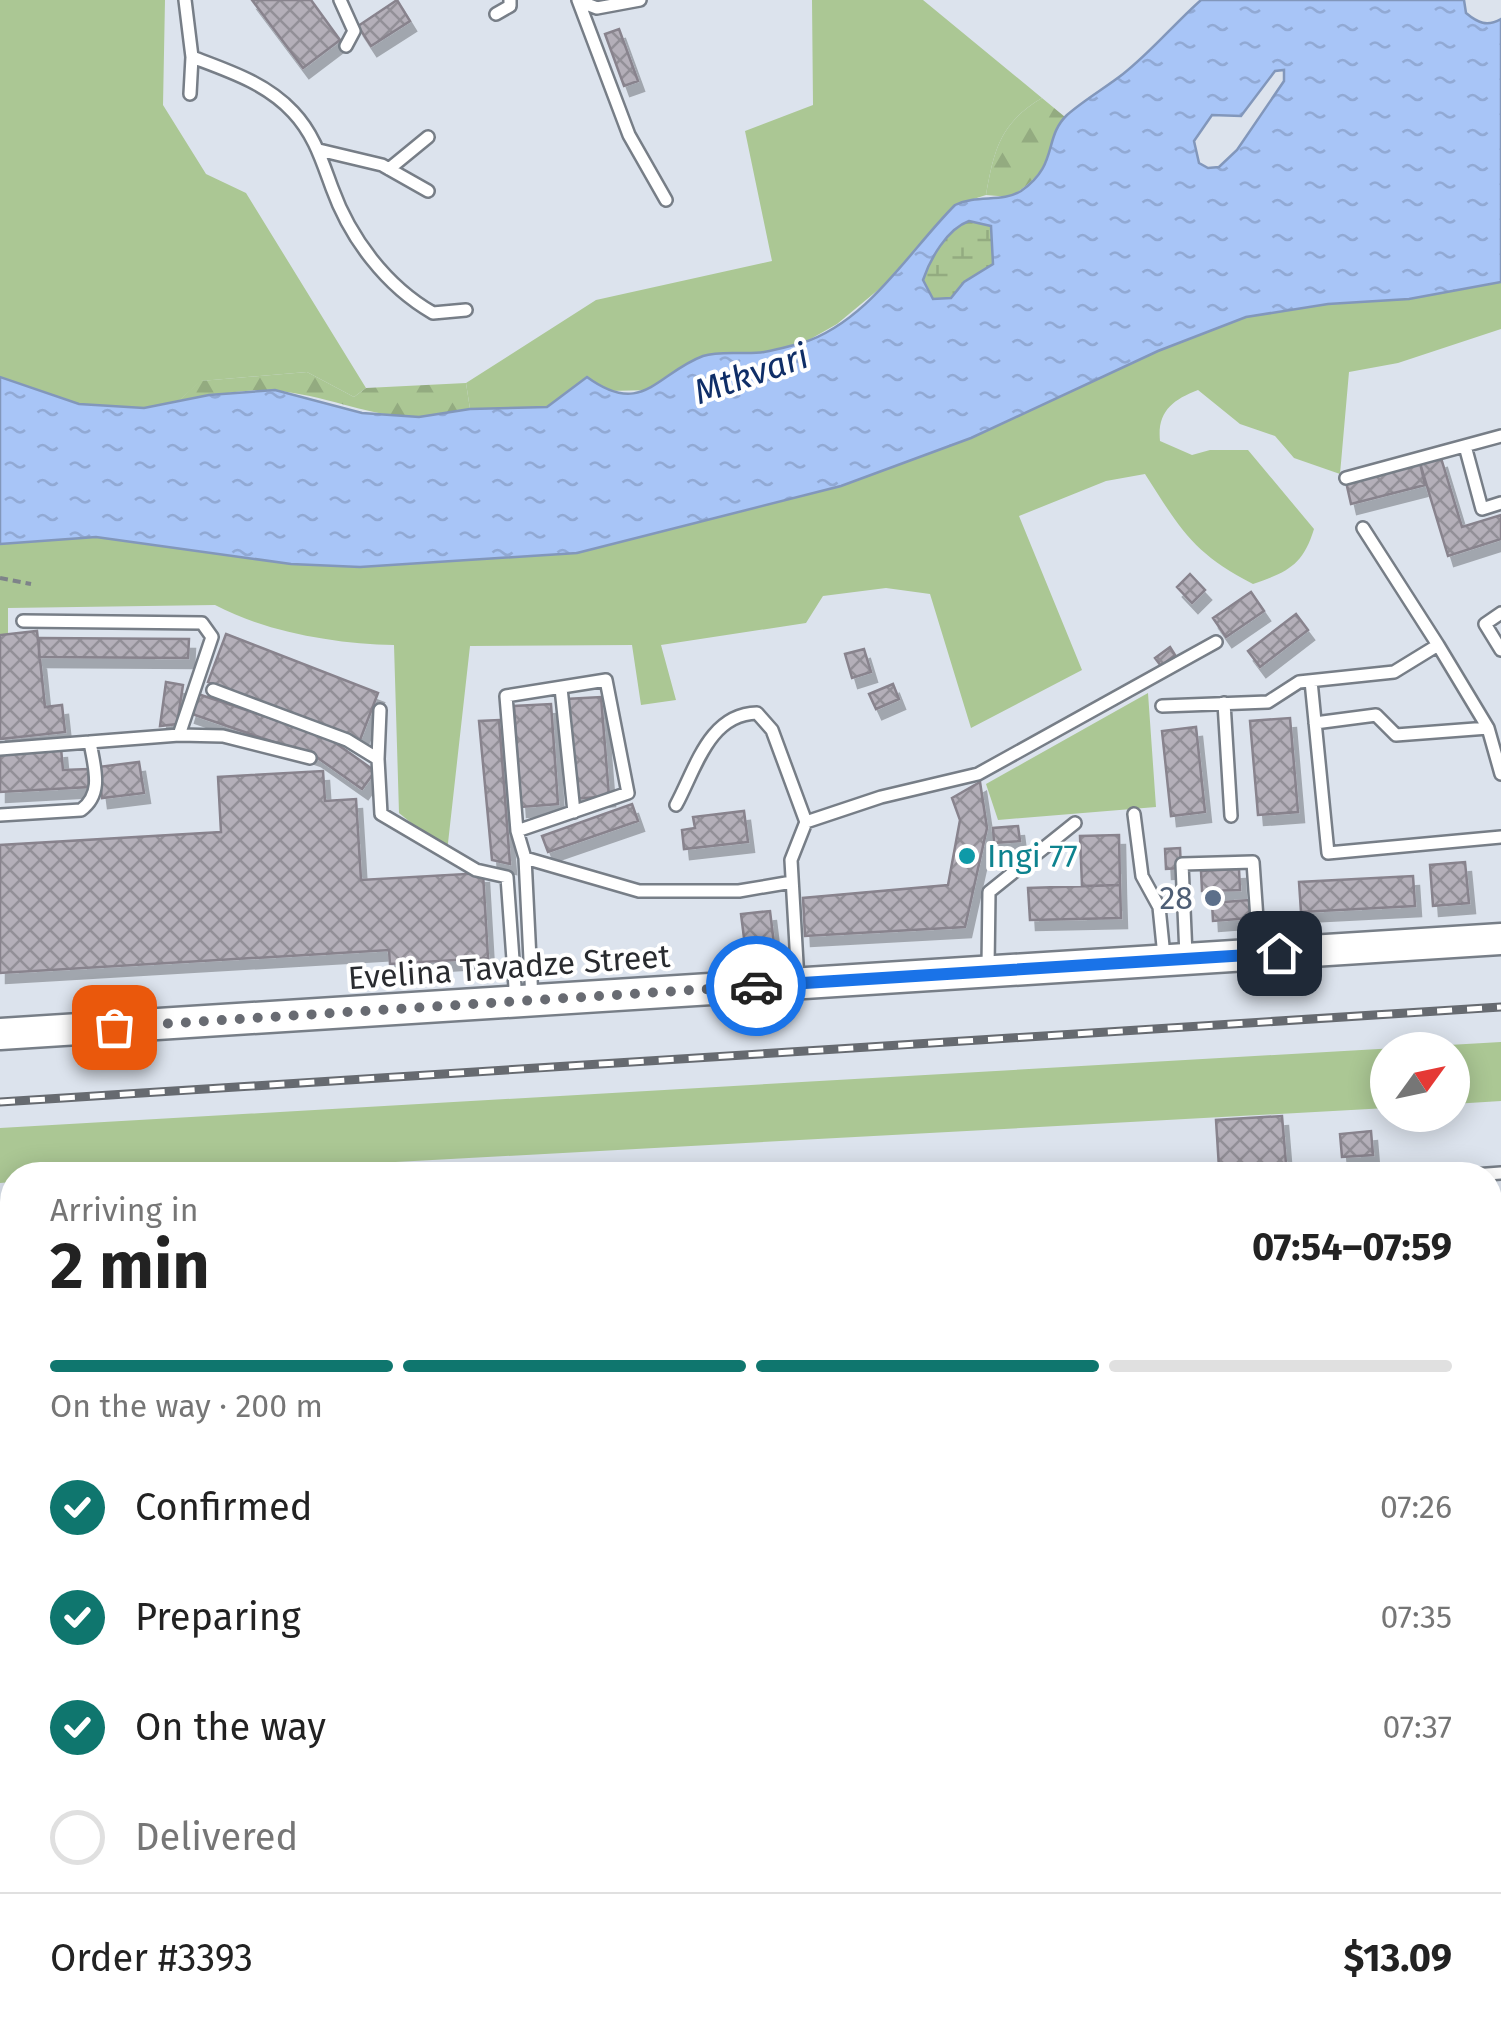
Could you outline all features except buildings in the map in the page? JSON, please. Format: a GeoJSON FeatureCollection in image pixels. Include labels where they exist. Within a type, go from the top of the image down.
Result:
{"type":"FeatureCollection","features":[{"type":"Feature","properties":{"kind":"main road","name":"Evelina Tavadze Street"},"geometry":{"type":"LineString","coordinates":[[0,1034],[1501,940]]}},
{"type":"Feature","properties":{"kind":"lane"},"geometry":{"type":"LineString","coordinates":[[185,0],[192,58],[190,94]]}},
{"type":"Feature","properties":{"kind":"lane"},"geometry":{"type":"LineString","coordinates":[[340,0],[353,21],[354,31],[346,46]]}},
{"type":"Feature","properties":{"kind":"lane"},"geometry":{"type":"LineString","coordinates":[[496,14],[510,6],[510,0]]}},
{"type":"Feature","properties":{"kind":"lane"},"geometry":{"type":"LineString","coordinates":[[579,1],[597,8],[640,0]]}},
{"type":"Feature","properties":{"kind":"lane"},"geometry":{"type":"LineString","coordinates":[[579,1],[629,135],[666,200]]}},
{"type":"Feature","properties":{"kind":"lane"},"geometry":{"type":"LineString","coordinates":[[192,58],[247,77],[293,112],[319,150],[345,218],[378,269],[433,313],[466,310]]}},
{"type":"Feature","properties":{"kind":"lane"},"geometry":{"type":"LineString","coordinates":[[389,169],[428,137]]}},
{"type":"Feature","properties":{"kind":"lane"},"geometry":{"type":"LineString","coordinates":[[319,150],[389,169],[428,191]]}},
{"type":"Feature","properties":{"kind":"lane"},"geometry":{"type":"LineString","coordinates":[[1346,478],[1501,436]]}},
{"type":"Feature","properties":{"kind":"lane"},"geometry":{"type":"LineString","coordinates":[[1465,446],[1482,510],[1501,503]]}},
{"type":"Feature","properties":{"kind":"lane"},"geometry":{"type":"LineString","coordinates":[[1363,528],[1488,728],[1501,774]]}},
{"type":"Feature","properties":{"kind":"lane"},"geometry":{"type":"LineString","coordinates":[[1501,613],[1484,624],[1501,650]]}},
{"type":"Feature","properties":{"kind":"lane"},"geometry":{"type":"LineString","coordinates":[[23,621],[202,623],[212,637],[179,735]]}},
{"type":"Feature","properties":{"kind":"lane"},"geometry":{"type":"LineString","coordinates":[[806,822],[881,797],[978,774],[1216,642]]}},
{"type":"Feature","properties":{"kind":"lane"},"geometry":{"type":"LineString","coordinates":[[1162,706],[1268,702],[1299,682],[1394,672],[1438,644]]}},
{"type":"Feature","properties":{"kind":"lane"},"geometry":{"type":"LineString","coordinates":[[517,831],[628,793],[606,680],[506,696],[517,831],[526,858],[524,1000]]}},
{"type":"Feature","properties":{"kind":"lane"},"geometry":{"type":"LineString","coordinates":[[1311,681],[1328,852],[1501,837]]}},
{"type":"Feature","properties":{"kind":"lane"},"geometry":{"type":"LineString","coordinates":[[561,688],[574,812]]}},
{"type":"Feature","properties":{"kind":"lane"},"geometry":{"type":"LineString","coordinates":[[212,690],[347,740],[378,759]]}},
{"type":"Feature","properties":{"kind":"lane"},"geometry":{"type":"LineString","coordinates":[[1224,703],[1231,816]]}},
{"type":"Feature","properties":{"kind":"lane"},"geometry":{"type":"LineString","coordinates":[[380,710],[381,814],[476,870],[508,877],[524,1000]]}},
{"type":"Feature","properties":{"kind":"lane"},"geometry":{"type":"LineString","coordinates":[[676,805],[720,723],[736,714],[757,713],[772,730],[806,822],[790,860],[798,983]]}},
{"type":"Feature","properties":{"kind":"lane"},"geometry":{"type":"LineString","coordinates":[[1315,723],[1376,715],[1396,735],[1488,728]]}},
{"type":"Feature","properties":{"kind":"lane"},"geometry":{"type":"LineString","coordinates":[[0,749],[179,735],[223,736],[310,758]]}},
{"type":"Feature","properties":{"kind":"lane"},"geometry":{"type":"LineString","coordinates":[[0,815],[81,810],[89,804],[97,790],[90,742]]}},
{"type":"Feature","properties":{"kind":"lane"},"geometry":{"type":"LineString","coordinates":[[1134,814],[1142,876],[1159,907],[1175,960]]}},
{"type":"Feature","properties":{"kind":"lane"},"geometry":{"type":"LineString","coordinates":[[988,972],[989,892],[1074,823]]}},
{"type":"Feature","properties":{"kind":"lane"},"geometry":{"type":"LineString","coordinates":[[526,858],[639,892],[739,891],[792,882]]}},
{"type":"Feature","properties":{"kind":"lane"},"geometry":{"type":"LineString","coordinates":[[1175,960],[1182,864],[1254,862],[1257,919],[1242,956]]}},
{"type":"Feature","properties":{"kind":"path"},"geometry":{"type":"LineString","coordinates":[[0,578],[30,584]]}},
{"type":"Feature","properties":{"kind":"green space"},"geometry":{"type":"Polygon","coordinates":[[[0,0],[165,0],[163,105],[206,174],[246,193],[366,388],[354,397],[307,372],[201,381],[174,405],[144,408],[79,404],[0,377],[0,0]]]}},
{"type":"Feature","properties":{"kind":"green space"},"geometry":{"type":"Polygon","coordinates":[[[812,0],[923,0],[1042,98],[1017,117],[1001,139],[986,195],[955,205],[884,285],[837,324],[807,341],[764,353],[704,356],[653,390],[607,391],[587,377],[548,407],[470,409],[466,383],[596,300],[772,261],[745,131],[813,105],[812,0]]]}},
{"type":"Feature","properties":{"kind":"green space"},"geometry":{"type":"Polygon","coordinates":[[[1042,98],[1065,117],[1042,169],[1010,197],[986,195],[1001,139],[1017,117],[1042,98]]]}},
{"type":"Feature","properties":{"kind":"green space"},"geometry":{"type":"Polygon","coordinates":[[[977,220],[991,226],[993,264],[964,282],[951,298],[932,299],[923,280],[931,260],[958,227],[977,220]]]}},
{"type":"Feature","properties":{"kind":"green space"},"geometry":{"type":"Polygon","coordinates":[[[1501,282],[1501,329],[1398,363],[1349,372],[1340,474],[1294,458],[1275,436],[1240,424],[1198,390],[1168,408],[1161,422],[1160,441],[1192,455],[1210,450],[1248,450],[1314,529],[1299,559],[1276,575],[1253,584],[1216,562],[1179,525],[1145,474],[1106,481],[1019,516],[1082,670],[971,728],[930,594],[886,588],[823,596],[806,623],[661,645],[676,700],[641,705],[632,645],[470,646],[447,852],[399,813],[394,645],[302,635],[215,605],[8,608],[8,634],[0,634],[0,544],[96,537],[291,564],[360,567],[577,553],[841,486],[971,438],[1158,351],[1246,317],[1328,304],[1409,299],[1501,282]]]}},
{"type":"Feature","properties":{"kind":"green space"},"geometry":{"type":"Polygon","coordinates":[[[307,372],[354,397],[366,388],[466,383],[470,409],[441,415],[393,415],[267,390],[227,393],[174,405],[200,381],[307,372]]]}},
{"type":"Feature","properties":{"kind":"green space"},"geometry":{"type":"Polygon","coordinates":[[[1148,693],[1156,807],[998,820],[986,784],[1148,693]]]}},
{"type":"Feature","properties":{"kind":"green space"},"geometry":{"type":"Polygon","coordinates":[[[1501,1042],[1501,1101],[1470,1103],[1470,1044],[1501,1042]]]}},
{"type":"Feature","properties":{"kind":"green space"},"geometry":{"type":"Polygon","coordinates":[[[1370,1050],[1370,1109],[397,1162],[0,1162],[0,1128],[1370,1050]]]}},
{"type":"Feature","properties":{"kind":"water","name":"Mtkvari"},"geometry":{"type":"Polygon","coordinates":[[[1201,0],[1464,0],[1466,13],[1479,21],[1491,23],[1501,19],[1501,282],[1409,299],[1328,304],[1246,317],[1158,351],[971,438],[841,486],[577,553],[360,567],[291,564],[96,537],[0,544],[0,377],[79,404],[144,408],[209,395],[275,390],[362,413],[419,417],[470,409],[547,407],[587,377],[606,389],[636,393],[703,356],[764,352],[802,343],[826,333],[867,302],[955,205],[1014,195],[1033,181],[1067,115],[1133,65],[1201,0]],[[1284,70],[1275,71],[1241,116],[1212,115],[1194,141],[1199,163],[1208,168],[1219,167],[1237,150],[1284,81],[1284,70]],[[969,221],[947,238],[930,263],[923,280],[933,299],[951,298],[964,282],[993,264],[991,226],[969,221]]]}},
{"type":"Feature","properties":{"kind":"railway"},"geometry":{"type":"LineString","coordinates":[[0,1102],[1501,1007]]}},
{"type":"Feature","properties":{"kind":"way so far"},"geometry":{"type":"LineString","coordinates":[[114,1027],[756,986]]}},
{"type":"Feature","properties":{"kind":"place","name":"Ingi 77"},"geometry":{"type":"Point","coordinates":[967,856]}},
{"type":"Feature","properties":{"kind":"place","name":"28"},"geometry":{"type":"Point","coordinates":[1213,898]}},
{"type":"Feature","properties":{"kind":"route"},"geometry":{"type":"LineString","coordinates":[[756,986],[1279,953]]}}]}
